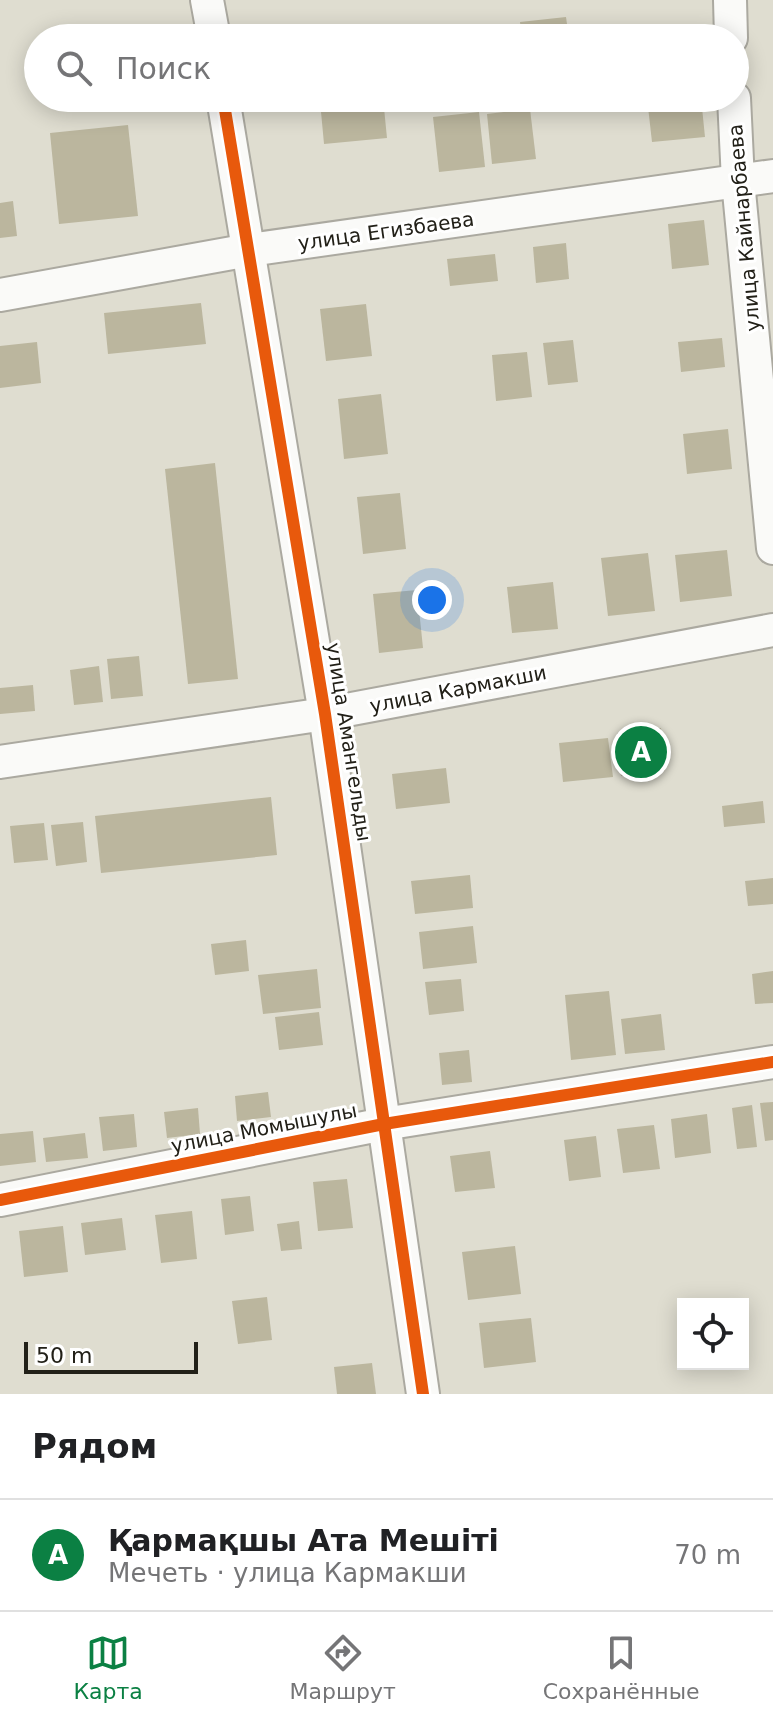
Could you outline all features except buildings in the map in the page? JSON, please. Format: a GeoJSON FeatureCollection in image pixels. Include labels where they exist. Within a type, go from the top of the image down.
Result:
{"type":"FeatureCollection","features":[{"type":"Feature","properties":{"kind":"street"},"geometry":{"type":"LineString","coordinates":[[207,0],[211,24]]}},
{"type":"Feature","properties":{"kind":"street"},"geometry":{"type":"LineString","coordinates":[[730,0],[731,24]]}},
{"type":"Feature","properties":{"kind":"street","name":"улица Амангельды"},"geometry":{"type":"LineString","coordinates":[[225,112],[325,714],[423,1394]]}},
{"type":"Feature","properties":{"kind":"street","name":"улица Кайнарбаева"},"geometry":{"type":"LineString","coordinates":[[735,112],[738,181],[765,367],[773,548]]}},
{"type":"Feature","properties":{"kind":"street","name":"улица Егизбаева"},"geometry":{"type":"LineString","coordinates":[[0,295],[249,250],[773,176]]}},
{"type":"Feature","properties":{"kind":"street","name":"улица Кармакши"},"geometry":{"type":"LineString","coordinates":[[0,762],[325,714],[773,630]]}},
{"type":"Feature","properties":{"kind":"street","name":"улица Момышулы"},"geometry":{"type":"LineString","coordinates":[[0,1200],[384,1124],[773,1062]]}},
{"type":"Feature","properties":{"kind":"cycle path"},"geometry":{"type":"LineString","coordinates":[[225,112],[325,714],[423,1394]]}},
{"type":"Feature","properties":{"kind":"cycle path"},"geometry":{"type":"LineString","coordinates":[[0,1200],[384,1124],[773,1062]]}},
{"type":"Feature","properties":{"kind":"place","name":"Қармақшы Ата Мешіті"},"geometry":{"type":"Point","coordinates":[641,752]}}]}
